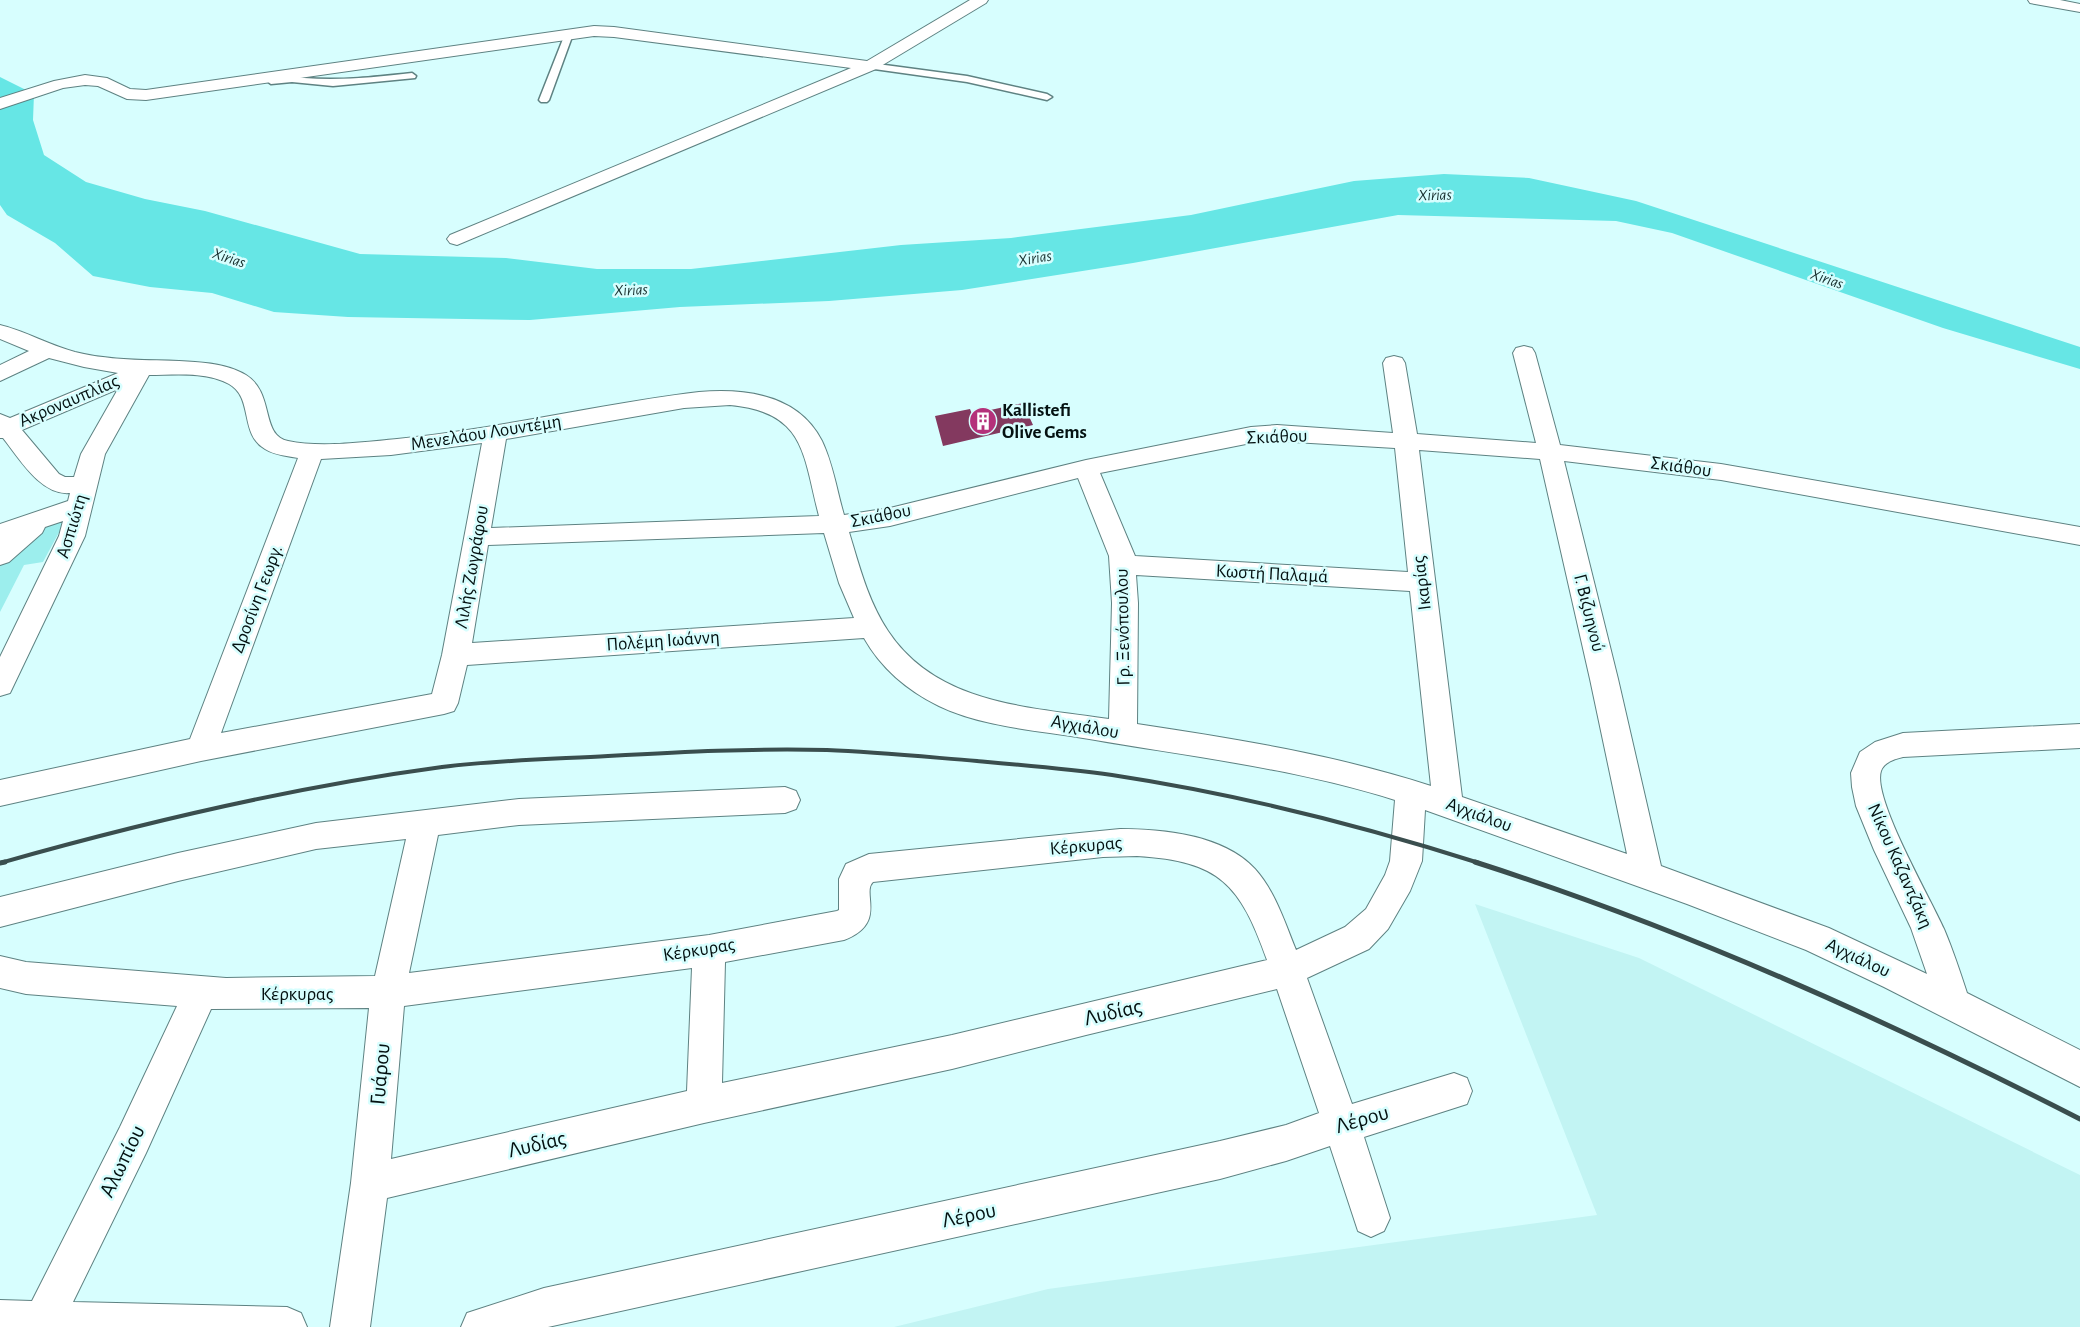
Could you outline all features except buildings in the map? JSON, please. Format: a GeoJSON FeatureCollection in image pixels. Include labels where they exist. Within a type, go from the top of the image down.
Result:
{"type":"FeatureCollection","features":[{"type":"Feature","properties":{"kind":"street"},"geometry":{"type":"LineString","coordinates":[[457,238],[870,66],[981,0]]}},
{"type":"Feature","properties":{"kind":"street"},"geometry":{"type":"LineString","coordinates":[[2035,0],[2080,8]]}},
{"type":"Feature","properties":{"kind":"street"},"geometry":{"type":"LineString","coordinates":[[0,104],[65,83],[92,80],[107,83],[131,94],[163,93],[594,31],[614,32],[870,66]]}},
{"type":"Feature","properties":{"kind":"street","name":"Μενελάου Λουντέμη"},"geometry":{"type":"LineString","coordinates":[[0,330],[46,350],[90,362],[141,370],[208,370],[238,378],[249,387],[254,397],[260,426],[268,441],[284,448],[313,450],[402,446],[495,433],[698,399],[740,398],[757,401],[774,407],[790,417],[808,437],[855,589],[870,627]]}},
{"type":"Feature","properties":{"kind":"street"},"geometry":{"type":"LineString","coordinates":[[0,374],[46,350]]}},
{"type":"Feature","properties":{"kind":"street","name":"Γ. Βιζυηνού"},"geometry":{"type":"LineString","coordinates":[[1524,353],[1616,721],[1647,875]]}},
{"type":"Feature","properties":{"kind":"street","name":"Ικαρίας"},"geometry":{"type":"LineString","coordinates":[[1394,363],[1406,441],[1448,804]]}},
{"type":"Feature","properties":{"kind":"street","name":"Ακροναυπλίας"},"geometry":{"type":"LineString","coordinates":[[2,427],[141,370]]}},
{"type":"Feature","properties":{"kind":"street","name":"Ασπιώτη"},"geometry":{"type":"LineString","coordinates":[[3,672],[63,558],[77,521],[89,464],[99,442],[141,370]]}},
{"type":"Feature","properties":{"kind":"street"},"geometry":{"type":"LineString","coordinates":[[2,427],[51,480],[82,495]]}},
{"type":"Feature","properties":{"kind":"street","name":"Λιλής Ζωγράφου"},"geometry":{"type":"LineString","coordinates":[[201,749],[439,705],[446,700],[456,655],[495,433]]}},
{"type":"Feature","properties":{"kind":"street","name":"Σκιάθου"},"geometry":{"type":"LineString","coordinates":[[477,537],[834,524],[890,517],[1086,468],[1264,434],[1406,441],[1550,452],[1721,472],[2080,536]]}},
{"type":"Feature","properties":{"kind":"street","name":"Δροσίνη Γεωργ."},"geometry":{"type":"LineString","coordinates":[[201,749],[313,450]]}},
{"type":"Feature","properties":{"kind":"street","name":"Γρ. Ξενόπουλου"},"geometry":{"type":"LineString","coordinates":[[1086,468],[1118,545],[1122,565],[1125,603],[1123,734]]}},
{"type":"Feature","properties":{"kind":"street"},"geometry":{"type":"LineString","coordinates":[[0,556],[43,518],[82,495]]}},
{"type":"Feature","properties":{"kind":"street"},"geometry":{"type":"LineString","coordinates":[[0,533],[43,518]]}},
{"type":"Feature","properties":{"kind":"street","name":"Κωστή Παλαμά"},"geometry":{"type":"LineString","coordinates":[[1122,565],[1422,582]]}},
{"type":"Feature","properties":{"kind":"street","name":"Αγχιάλου"},"geometry":{"type":"LineString","coordinates":[[870,627],[895,662],[912,678],[933,691],[958,702],[984,710],[1123,734],[1236,750],[1354,775],[1411,791],[1698,893],[1829,944],[1954,1004],[2080,1069]]}},
{"type":"Feature","properties":{"kind":"street","name":"Πολέμη Ιωάννη"},"geometry":{"type":"LineString","coordinates":[[456,655],[870,627]]}},
{"type":"Feature","properties":{"kind":"street","name":"Νίκου Καζαντζάκη"},"geometry":{"type":"LineString","coordinates":[[1954,1004],[1927,926],[1874,813],[1866,783],[1868,767],[1878,754],[1903,745],[2077,740]]}},
{"type":"Feature","properties":{"kind":"street"},"geometry":{"type":"LineString","coordinates":[[0,793],[201,749]]}},
{"type":"Feature","properties":{"kind":"street","name":"Λυδίας"},"geometry":{"type":"LineString","coordinates":[[370,1183],[704,1105],[934,1056],[1287,971],[1357,938],[1377,919],[1399,881],[1406,861],[1411,791]]}},
{"type":"Feature","properties":{"kind":"street"},"geometry":{"type":"LineString","coordinates":[[0,912],[178,867],[316,836],[519,812],[784,800]]}},
{"type":"Feature","properties":{"kind":"street","name":"Γυάρου"},"geometry":{"type":"LineString","coordinates":[[350,1327],[370,1183],[388,992],[425,823]]}},
{"type":"Feature","properties":{"kind":"street","name":"Κέρκυρας"},"geometry":{"type":"LineString","coordinates":[[0,972],[34,978],[201,993],[388,992],[709,950],[844,925],[851,921],[855,913],[854,879],[857,874],[869,868],[1103,843],[1132,842],[1196,852],[1217,860],[1236,871],[1257,899],[1287,971]]}},
{"type":"Feature","properties":{"kind":"street"},"geometry":{"type":"LineString","coordinates":[[704,1105],[709,950]]}},
{"type":"Feature","properties":{"kind":"street"},"geometry":{"type":"LineString","coordinates":[[1287,971],[1342,1124],[1371,1218]]}},
{"type":"Feature","properties":{"kind":"street","name":"Αλωπίου"},"geometry":{"type":"LineString","coordinates":[[42,1324],[133,1140],[201,993]]}},
{"type":"Feature","properties":{"kind":"street","name":"Λέρου"},"geometry":{"type":"LineString","coordinates":[[481,1327],[544,1308],[1220,1160],[1286,1143],[1342,1124],[1366,1119],[1454,1091]]}},
{"type":"Feature","properties":{"kind":"street"},"geometry":{"type":"LineString","coordinates":[[0,1320],[42,1324],[287,1327]]}},
{"type":"Feature","properties":{"kind":"lane"},"geometry":{"type":"LineString","coordinates":[[544,100],[569,34]]}},
{"type":"Feature","properties":{"kind":"lane"},"geometry":{"type":"LineString","coordinates":[[870,66],[967,79],[1047,97]]}},
{"type":"Feature","properties":{"kind":"lane"},"geometry":{"type":"LineString","coordinates":[[163,93],[166,95],[178,95],[280,80],[333,83],[412,76]]}},
{"type":"Feature","properties":{"kind":"shaded area"},"geometry":{"type":"Polygon","coordinates":[[[59,521],[63,525],[43,562],[24,565],[0,612],[0,542],[59,521]]]}},
{"type":"Feature","properties":{"kind":"shaded area"},"geometry":{"type":"Polygon","coordinates":[[[1475,904],[1639,958],[2080,1175],[2080,1327],[894,1327],[1048,1289],[1597,1215],[1475,904]]]}},
{"type":"Feature","properties":{"kind":"water","name":"Xirias"},"geometry":{"type":"Polygon","coordinates":[[[0,77],[34,94],[33,120],[44,155],[86,182],[145,199],[205,211],[360,254],[506,258],[597,269],[691,269],[901,245],[1011,238],[1191,215],[1354,181],[1444,174],[1529,178],[1636,201],[2080,347],[2080,369],[1943,328],[1672,233],[1616,221],[1398,215],[1133,263],[962,290],[829,301],[680,307],[530,320],[348,317],[274,312],[212,293],[150,287],[93,276],[55,243],[7,215],[0,205],[0,77]]]}},
{"type":"Feature","properties":{"kind":"railway"},"geometry":{"type":"LineString","coordinates":[[5,862],[0,863],[164,820],[275,795],[442,767],[504,761],[663,753],[827,750],[1011,764],[1112,775],[1159,783],[1252,801],[1344,823],[1479,863]]}},
{"type":"Feature","properties":{"kind":"railway"},"geometry":{"type":"LineString","coordinates":[[1475,862],[1631,916],[1783,978],[1932,1046],[2080,1119]]}},
{"type":"Feature","properties":{"kind":"place","name":"Kallistefi Olive Gems"},"geometry":{"type":"Point","coordinates":[983,421]}}]}
